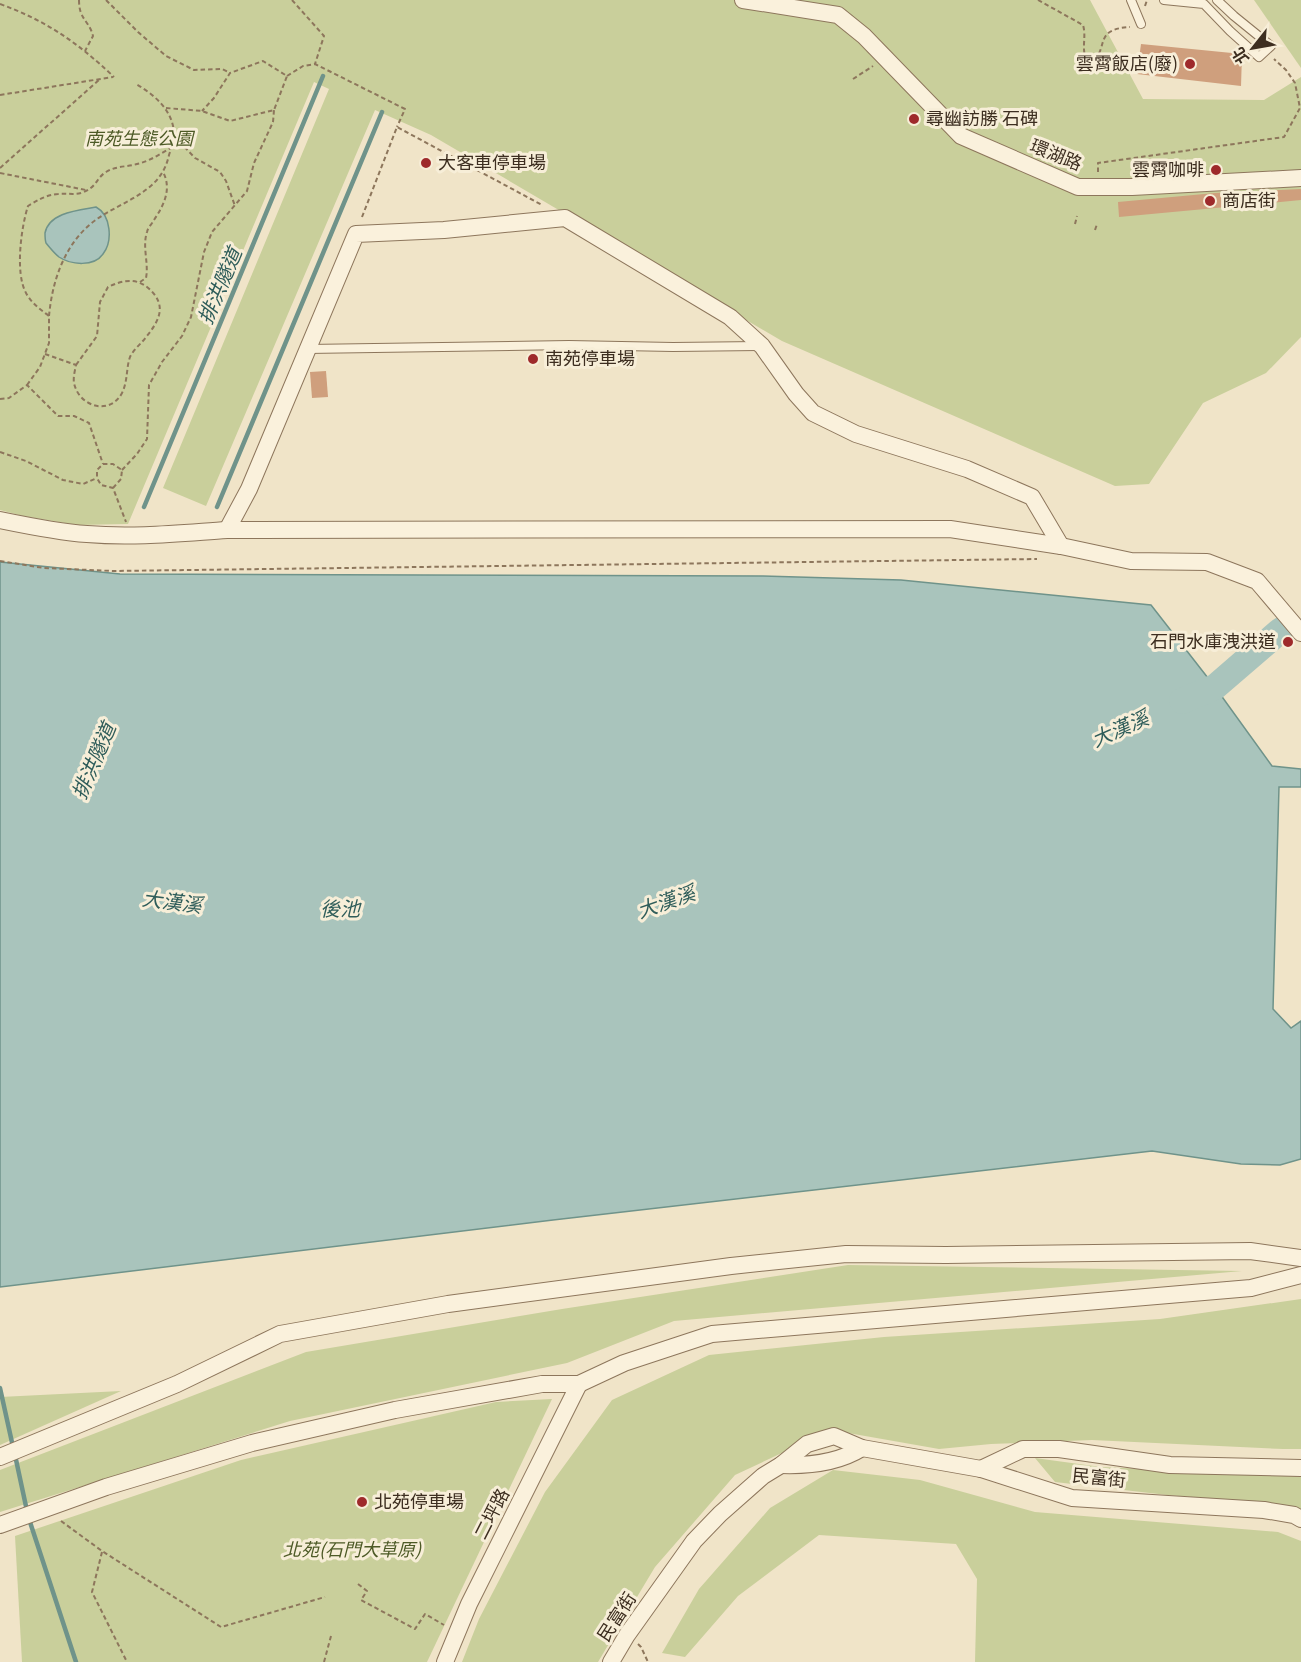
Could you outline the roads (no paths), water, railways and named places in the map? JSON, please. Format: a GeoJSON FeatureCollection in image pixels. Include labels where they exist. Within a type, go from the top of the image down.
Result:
{"type":"FeatureCollection","features":[{"type":"Feature","properties":{"kind":"street","name":"環湖路"},"geometry":{"type":"LineString","coordinates":[[743,0],[838,15],[864,36],[961,136],[1078,187],[1132,187],[1301,178]]}},
{"type":"Feature","properties":{"kind":"street"},"geometry":{"type":"LineString","coordinates":[[227,530],[249,489],[356,234],[444,230],[565,218],[730,317],[762,346],[796,394],[813,413],[856,434],[967,469],[1032,497],[1061,546]]}},
{"type":"Feature","properties":{"kind":"street"},"geometry":{"type":"LineString","coordinates":[[0,520],[88,534],[132,535],[227,530],[950,529],[1061,546],[1131,561],[1208,562],[1257,581],[1301,633]]}},
{"type":"Feature","properties":{"kind":"street"},"geometry":{"type":"LineString","coordinates":[[0,1457],[177,1384],[280,1334],[448,1305],[731,1266],[846,1254],[1250,1251],[1301,1258]]}},
{"type":"Feature","properties":{"kind":"street"},"geometry":{"type":"LineString","coordinates":[[0,1525],[106,1487],[252,1443],[395,1410],[542,1384],[579,1384],[624,1363],[712,1334],[1251,1288],[1301,1275]]}},
{"type":"Feature","properties":{"kind":"street","name":"二坪路"},"geometry":{"type":"LineString","coordinates":[[445,1662],[469,1604],[579,1384]]}},
{"type":"Feature","properties":{"kind":"street","name":"民富街"},"geometry":{"type":"LineString","coordinates":[[612,1662],[627,1635],[694,1540],[763,1476],[781,1465],[806,1466],[849,1456],[862,1448],[981,1469],[1072,1497],[1263,1510],[1294,1515],[1301,1519]]}},
{"type":"Feature","properties":{"kind":"street"},"geometry":{"type":"LineString","coordinates":[[981,1469],[1023,1449],[1059,1449],[1170,1464],[1301,1468]]}},
{"type":"Feature","properties":{"kind":"lane"},"geometry":{"type":"LineString","coordinates":[[1131,0],[1141,24]]}},
{"type":"Feature","properties":{"kind":"lane"},"geometry":{"type":"LineString","coordinates":[[1164,0],[1204,4],[1259,57],[1271,46],[1217,0]]}},
{"type":"Feature","properties":{"kind":"lane"},"geometry":{"type":"LineString","coordinates":[[306,349],[569,345],[762,346]]}},
{"type":"Feature","properties":{"kind":"water"},"geometry":{"type":"Polygon","coordinates":[[[96,207],[105,216],[109,229],[108,242],[103,254],[88,263],[70,262],[59,257],[46,243],[45,233],[52,220],[66,213],[96,207]]]}},
{"type":"Feature","properties":{"kind":"water","name":"後池"},"geometry":{"type":"Polygon","coordinates":[[[0,562],[120,574],[763,576],[901,580],[1151,605],[1215,687],[1272,766],[1301,769],[1301,787],[1279,787],[1273,1009],[1291,1028],[1301,1021],[1301,1159],[1280,1165],[1241,1164],[1152,1151],[0,1287],[0,562]]]}},
{"type":"Feature","properties":{"kind":"waterway","name":"排洪隧道"},"geometry":{"type":"LineString","coordinates":[[144,507],[323,76]]}},
{"type":"Feature","properties":{"kind":"waterway","name":"排洪隧道"},"geometry":{"type":"LineString","coordinates":[[217,507],[382,112]]}},
{"type":"Feature","properties":{"kind":"waterway","name":"大漢溪"},"geometry":{"type":"LineString","coordinates":[[1182,701],[1215,687],[1281,630]]}},
{"type":"Feature","properties":{"kind":"waterway"},"geometry":{"type":"LineString","coordinates":[[0,1388],[13,1447]]}},
{"type":"Feature","properties":{"kind":"waterway"},"geometry":{"type":"LineString","coordinates":[[15,1455],[27,1511]]}},
{"type":"Feature","properties":{"kind":"waterway"},"geometry":{"type":"LineString","coordinates":[[29,1519],[76,1662]]}},
{"type":"Feature","properties":{"kind":"place","name":"雲霄飯店(廢)"},"geometry":{"type":"Point","coordinates":[1190,64]}},
{"type":"Feature","properties":{"kind":"place","name":"尋幽訪勝 石碑"},"geometry":{"type":"Point","coordinates":[914,119]}},
{"type":"Feature","properties":{"kind":"place","name":"大客車停車場"},"geometry":{"type":"Point","coordinates":[426,163]}},
{"type":"Feature","properties":{"kind":"place","name":"雲霄咖啡"},"geometry":{"type":"Point","coordinates":[1216,170]}},
{"type":"Feature","properties":{"kind":"place","name":"商店街"},"geometry":{"type":"Point","coordinates":[1210,201]}},
{"type":"Feature","properties":{"kind":"place","name":"南苑停車場"},"geometry":{"type":"Point","coordinates":[533,359]}},
{"type":"Feature","properties":{"kind":"place","name":"石門水庫洩洪道"},"geometry":{"type":"Point","coordinates":[1288,642]}},
{"type":"Feature","properties":{"kind":"place","name":"北苑停車場"},"geometry":{"type":"Point","coordinates":[362,1502]}},
{"type":"Feature","properties":{"kind":"park label","name":"南苑生態公園"},"geometry":{"type":"Point","coordinates":[139,139]}},
{"type":"Feature","properties":{"kind":"park label","name":"北苑(石門大草原)"},"geometry":{"type":"Point","coordinates":[352,1550]}}]}
